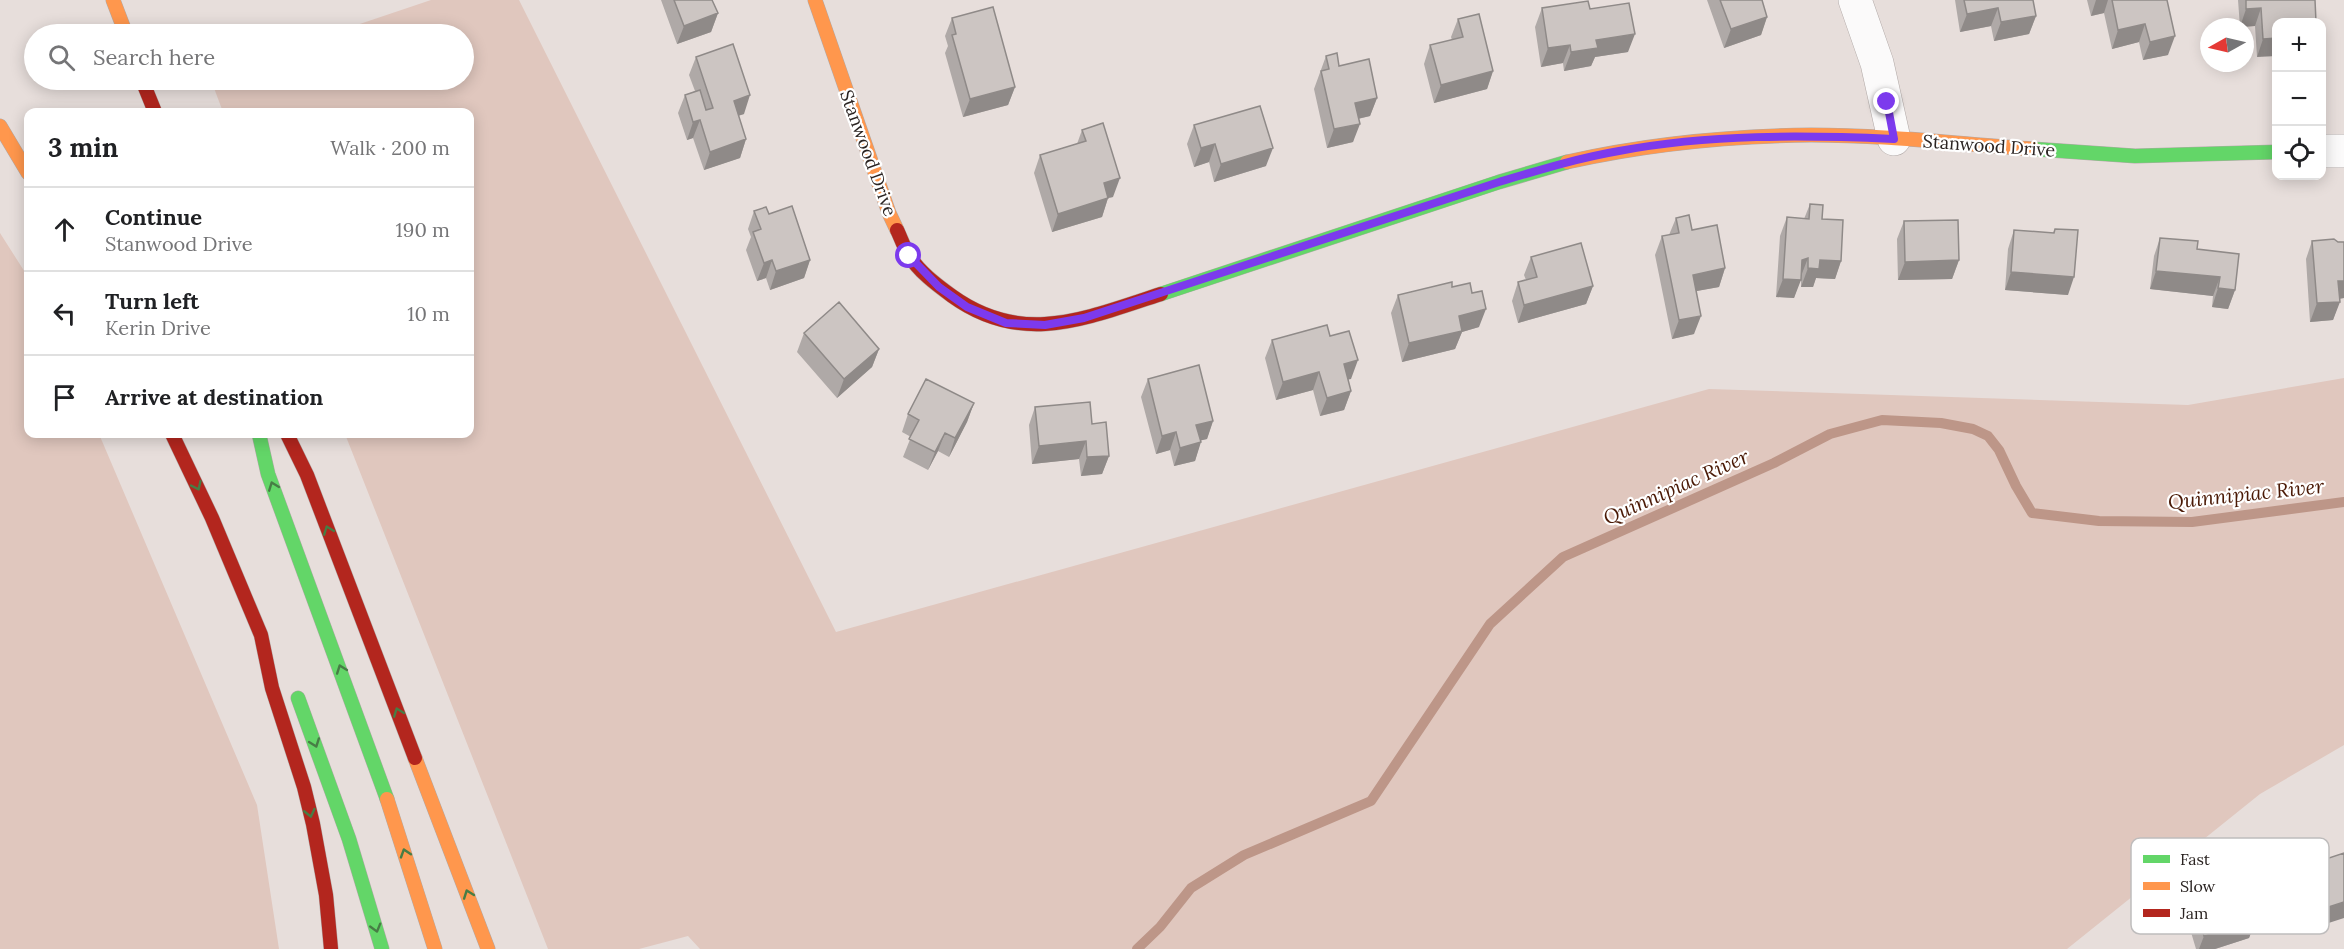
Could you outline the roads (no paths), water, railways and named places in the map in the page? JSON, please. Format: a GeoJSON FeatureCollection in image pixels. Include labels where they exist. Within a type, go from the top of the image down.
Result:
{"type":"FeatureCollection","features":[{"type":"Feature","properties":{"kind":"main road"},"geometry":{"type":"LineString","coordinates":[[113,0],[122,24]]}},
{"type":"Feature","properties":{"kind":"main road","name":"Stanwood Drive"},"geometry":{"type":"LineString","coordinates":[[815,0],[889,213],[909,256],[939,287],[967,307],[1006,323],[1045,325],[1084,318],[1499,182],[1564,162],[1621,150],[1748,137],[1813,135],[2135,156],[2272,152]]}},
{"type":"Feature","properties":{"kind":"main road"},"geometry":{"type":"LineString","coordinates":[[146,90],[152,108]]}},
{"type":"Feature","properties":{"kind":"main road"},"geometry":{"type":"LineString","coordinates":[[0,126],[24,166]]}},
{"type":"Feature","properties":{"kind":"main road"},"geometry":{"type":"LineString","coordinates":[[174,438],[220,537],[261,635],[272,687],[301,776],[313,824],[326,895],[331,949]]}},
{"type":"Feature","properties":{"kind":"main road"},"geometry":{"type":"LineString","coordinates":[[260,438],[268,474],[388,801],[435,949]]}},
{"type":"Feature","properties":{"kind":"main road"},"geometry":{"type":"LineString","coordinates":[[289,438],[307,475],[488,949]]}},
{"type":"Feature","properties":{"kind":"main road"},"geometry":{"type":"LineString","coordinates":[[261,635],[281,662]]}},
{"type":"Feature","properties":{"kind":"main road"},"geometry":{"type":"LineString","coordinates":[[293,686],[349,839],[382,949]]}},
{"type":"Feature","properties":{"kind":"street"},"geometry":{"type":"LineString","coordinates":[[1855,0],[1877,63],[1894,139]]}},
{"type":"Feature","properties":{"kind":"street"},"geometry":{"type":"LineString","coordinates":[[2326,151],[2344,151]]}},
{"type":"Feature","properties":{"kind":"waterway","name":"Quinnipiac River"},"geometry":{"type":"LineString","coordinates":[[1137,949],[1160,927],[1191,888],[1244,855],[1371,801],[1490,624],[1563,557],[1774,463],[1830,434],[1882,420],[1941,423],[1973,429],[1988,436],[1999,450],[2032,513],[2099,521],[2192,522],[2344,502]]}}]}
